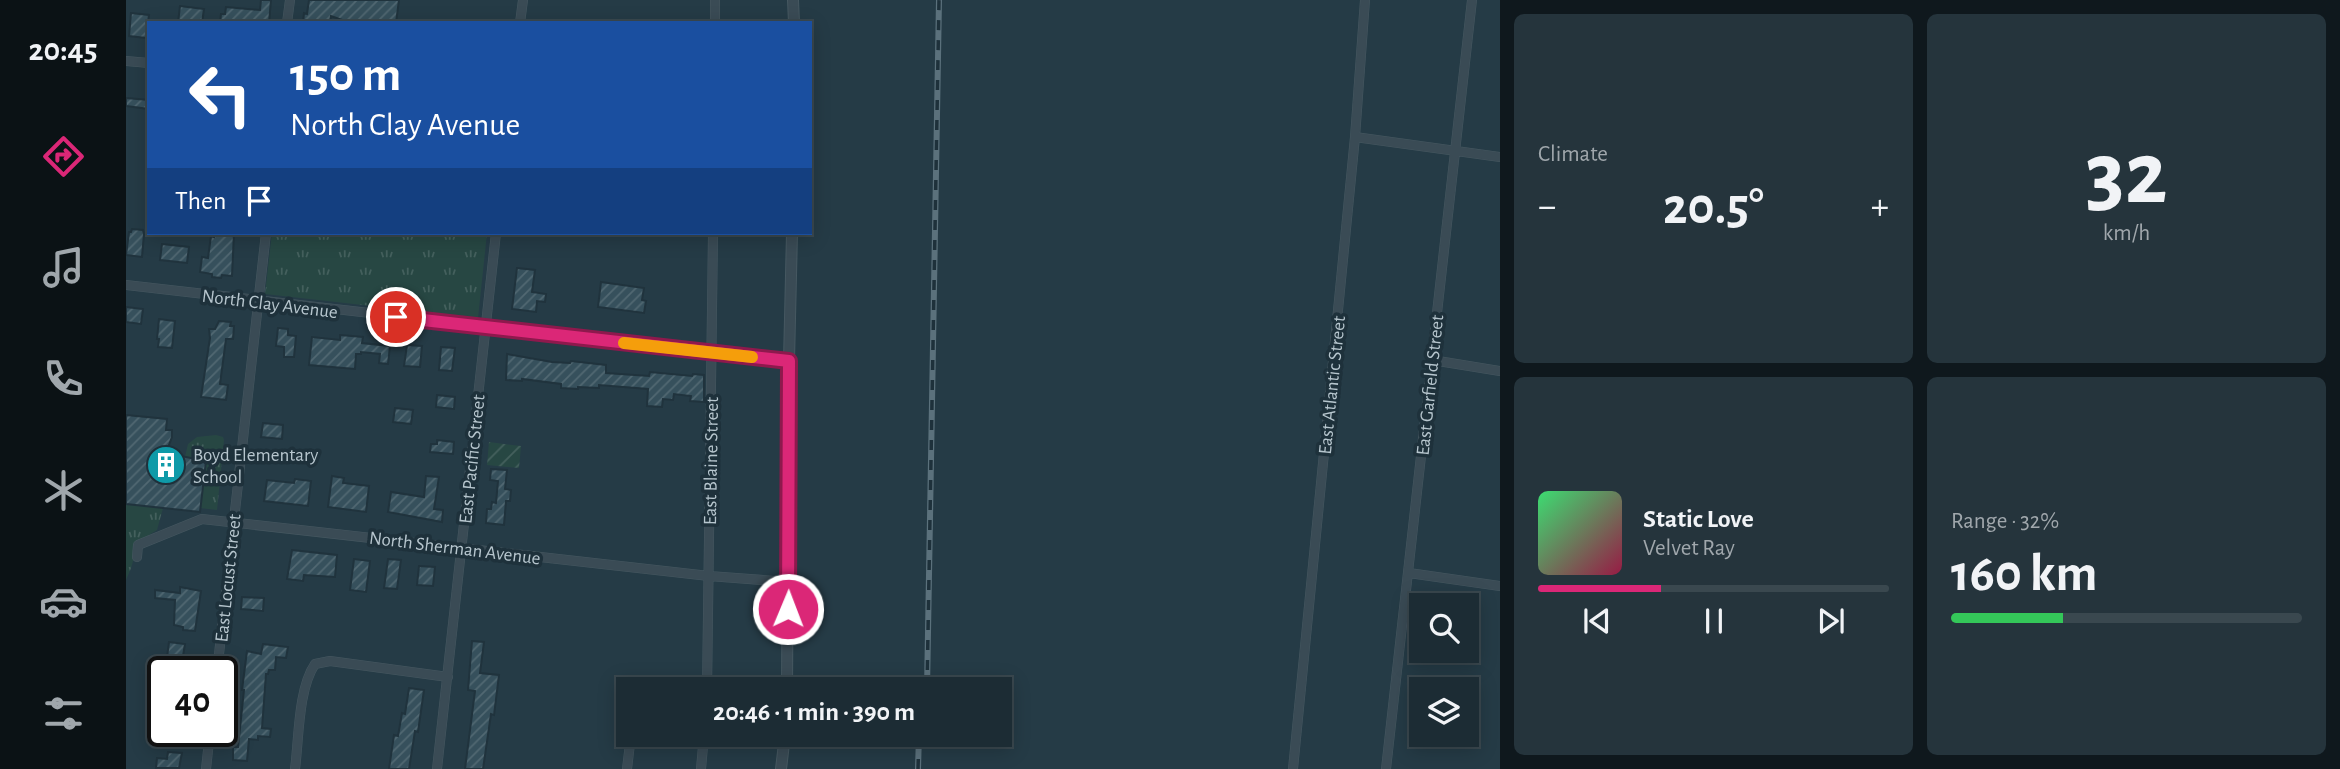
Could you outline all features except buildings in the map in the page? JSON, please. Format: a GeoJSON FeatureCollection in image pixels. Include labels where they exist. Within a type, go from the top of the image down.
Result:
{"type":"FeatureCollection","features":[{"type":"Feature","properties":{"kind":"street"},"geometry":{"type":"LineString","coordinates":[[287,21],[290,0]]}},
{"type":"Feature","properties":{"kind":"street"},"geometry":{"type":"LineString","coordinates":[[520,21],[523,0]]}},
{"type":"Feature","properties":{"kind":"street"},"geometry":{"type":"LineString","coordinates":[[715,0],[715,21]]}},
{"type":"Feature","properties":{"kind":"street"},"geometry":{"type":"LineString","coordinates":[[793,0],[793,21]]}},
{"type":"Feature","properties":{"kind":"street","name":"East Atlantic Street"},"geometry":{"type":"LineString","coordinates":[[1293,769],[1355,137],[1365,0]]}},
{"type":"Feature","properties":{"kind":"street","name":"East Garfield Street"},"geometry":{"type":"LineString","coordinates":[[1386,769],[1472,0]]}},
{"type":"Feature","properties":{"kind":"street"},"geometry":{"type":"LineString","coordinates":[[126,61],[147,63]]}},
{"type":"Feature","properties":{"kind":"street"},"geometry":{"type":"LineString","coordinates":[[1355,137],[1500,157]]}},
{"type":"Feature","properties":{"kind":"street","name":"East Locust Street"},"geometry":{"type":"LineString","coordinates":[[219,656],[266,235]]}},
{"type":"Feature","properties":{"kind":"street","name":"East Pacific Street"},"geometry":{"type":"LineString","coordinates":[[437,769],[496,235]]}},
{"type":"Feature","properties":{"kind":"street","name":"East Blaine Street"},"geometry":{"type":"LineString","coordinates":[[707,677],[713,235]]}},
{"type":"Feature","properties":{"kind":"street"},"geometry":{"type":"LineString","coordinates":[[788,677],[792,235]]}},
{"type":"Feature","properties":{"kind":"street","name":"North Clay Avenue"},"geometry":{"type":"LineString","coordinates":[[126,285],[789,361]]}},
{"type":"Feature","properties":{"kind":"street"},"geometry":{"type":"LineString","coordinates":[[1432,360],[1500,370]]}},
{"type":"Feature","properties":{"kind":"street","name":"North Sherman Avenue"},"geometry":{"type":"LineString","coordinates":[[137,556],[138,545],[202,519],[709,576],[789,582]]}},
{"type":"Feature","properties":{"kind":"street"},"geometry":{"type":"LineString","coordinates":[[1409,573],[1500,586]]}},
{"type":"Feature","properties":{"kind":"street"},"geometry":{"type":"LineString","coordinates":[[295,769],[303,696],[308,674],[315,664],[330,661],[448,677]]}},
{"type":"Feature","properties":{"kind":"street"},"geometry":{"type":"LineString","coordinates":[[206,769],[208,747]]}},
{"type":"Feature","properties":{"kind":"street"},"geometry":{"type":"LineString","coordinates":[[627,769],[630,747]]}},
{"type":"Feature","properties":{"kind":"street"},"geometry":{"type":"LineString","coordinates":[[701,769],[703,747]]}},
{"type":"Feature","properties":{"kind":"street"},"geometry":{"type":"LineString","coordinates":[[781,769],[784,747]]}},
{"type":"Feature","properties":{"kind":"green space"},"geometry":{"type":"Polygon","coordinates":[[[272,235],[487,235],[478,318],[265,294],[272,235]]]}},
{"type":"Feature","properties":{"kind":"green space"},"geometry":{"type":"Polygon","coordinates":[[[216,435],[224,440],[217,510],[200,508],[206,462],[185,457],[188,444],[197,437],[216,435]]]}},
{"type":"Feature","properties":{"kind":"green space"},"geometry":{"type":"Polygon","coordinates":[[[489,442],[521,446],[519,468],[487,465],[489,442]]]}},
{"type":"Feature","properties":{"kind":"green space"},"geometry":{"type":"Polygon","coordinates":[[[126,504],[163,508],[157,530],[138,546],[126,580],[126,504]]]}},
{"type":"Feature","properties":{"kind":"railway"},"geometry":{"type":"LineString","coordinates":[[927,677],[939,0]]}},
{"type":"Feature","properties":{"kind":"railway"},"geometry":{"type":"LineString","coordinates":[[918,769],[919,747]]}},
{"type":"Feature","properties":{"kind":"slow traffic"},"geometry":{"type":"LineString","coordinates":[[624,343],[752,357]]}},
{"type":"Feature","properties":{"kind":"place","name":"Boyd Elementary School"},"geometry":{"type":"Point","coordinates":[166,465]}},
{"type":"Feature","properties":{"kind":"route"},"geometry":{"type":"LineString","coordinates":[[396,317],[789,361],[788,609]]}}]}
